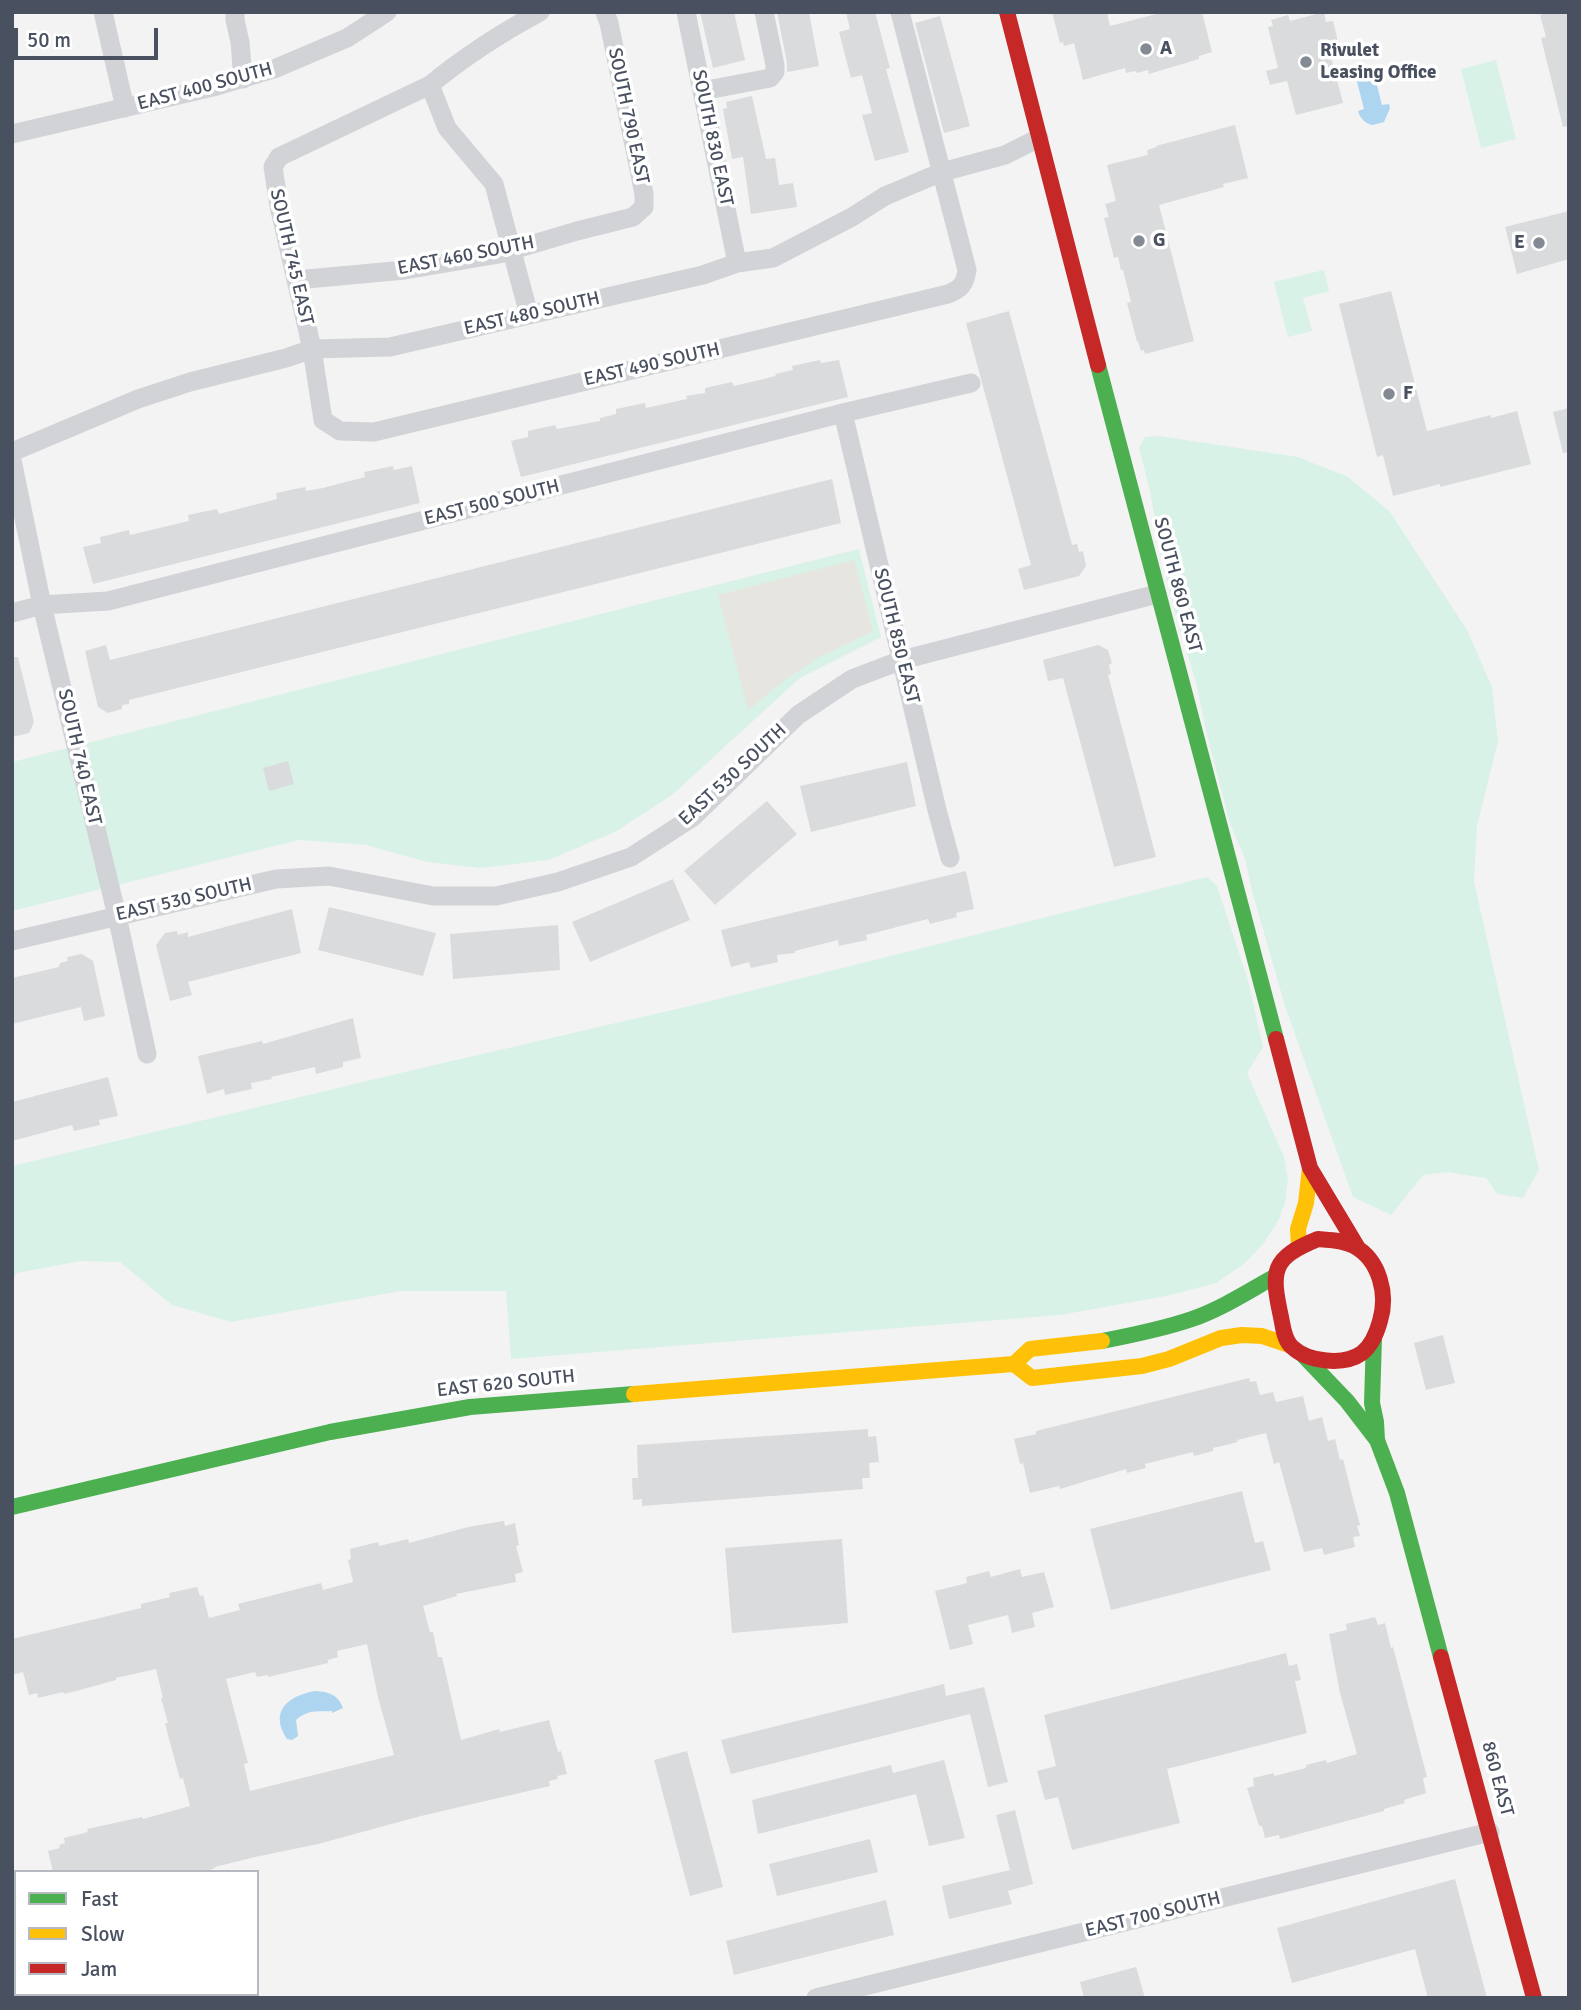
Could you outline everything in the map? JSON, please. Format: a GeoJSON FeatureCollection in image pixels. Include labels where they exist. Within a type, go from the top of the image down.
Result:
{"type":"FeatureCollection","features":[{"type":"Feature","properties":{"kind":"street"},"geometry":{"type":"LineString","coordinates":[[103,12],[125,108]]}},
{"type":"Feature","properties":{"kind":"street"},"geometry":{"type":"LineString","coordinates":[[235,12],[243,79]]}},
{"type":"Feature","properties":{"kind":"street","name":"EAST 400 SOUTH"},"geometry":{"type":"LineString","coordinates":[[12,134],[243,79],[274,69],[347,38],[387,12]]}},
{"type":"Feature","properties":{"kind":"street"},"geometry":{"type":"LineString","coordinates":[[529,315],[494,184],[447,128],[430,85],[452,66],[540,12]]}},
{"type":"Feature","properties":{"kind":"street","name":"SOUTH 790 EAST"},"geometry":{"type":"LineString","coordinates":[[605,12],[644,194],[644,207],[634,217]]}},
{"type":"Feature","properties":{"kind":"street","name":"SOUTH 830 EAST"},"geometry":{"type":"LineString","coordinates":[[686,12],[737,263]]}},
{"type":"Feature","properties":{"kind":"street"},"geometry":{"type":"LineString","coordinates":[[702,91],[770,78],[775,72],[764,12]]}},
{"type":"Feature","properties":{"kind":"street"},"geometry":{"type":"LineString","coordinates":[[900,12],[942,172]]}},
{"type":"Feature","properties":{"kind":"street","name":"SOUTH 860 EAST"},"geometry":{"type":"LineString","coordinates":[[1007,12],[1157,594],[1310,1168],[1358,1248]]}},
{"type":"Feature","properties":{"kind":"street","name":"SOUTH 745 EAST"},"geometry":{"type":"LineString","coordinates":[[340,431],[323,420],[312,349],[273,167],[279,157],[430,85]]}},
{"type":"Feature","properties":{"kind":"street","name":"EAST 480 SOUTH"},"geometry":{"type":"LineString","coordinates":[[12,453],[138,399],[312,349],[390,347],[703,275],[737,263],[772,258],[852,217],[885,196],[942,172],[1005,155],[1040,138]]}},
{"type":"Feature","properties":{"kind":"street","name":"EAST 490 SOUTH"},"geometry":{"type":"LineString","coordinates":[[340,431],[374,432],[948,294],[961,287],[967,270],[942,172]]}},
{"type":"Feature","properties":{"kind":"street","name":"EAST 460 SOUTH"},"geometry":{"type":"LineString","coordinates":[[296,280],[405,270],[512,251],[634,217]]}},
{"type":"Feature","properties":{"kind":"street","name":"EAST 500 SOUTH"},"geometry":{"type":"LineString","coordinates":[[12,613],[42,605],[108,601],[843,413],[971,383]]}},
{"type":"Feature","properties":{"kind":"street","name":"SOUTH 850 EAST"},"geometry":{"type":"LineString","coordinates":[[843,413],[950,858]]}},
{"type":"Feature","properties":{"kind":"street","name":"SOUTH 740 EAST"},"geometry":{"type":"LineString","coordinates":[[12,460],[42,605],[117,916],[147,1054]]}},
{"type":"Feature","properties":{"kind":"street","name":"EAST 530 SOUTH"},"geometry":{"type":"LineString","coordinates":[[12,941],[276,879],[329,877],[433,896],[496,895],[558,882],[631,857],[693,817],[798,715],[852,679],[902,660],[1157,594]]}},
{"type":"Feature","properties":{"kind":"street","name":"SOUTH 860 EAST"},"geometry":{"type":"LineString","coordinates":[[1299,1246],[1298,1229],[1306,1203],[1310,1168]]}},
{"type":"Feature","properties":{"kind":"street"},"geometry":{"type":"LineString","coordinates":[[1296,1349],[1323,1361],[1342,1360],[1362,1353],[1374,1338],[1382,1318],[1383,1287],[1370,1262],[1358,1248],[1338,1240],[1318,1240],[1299,1246],[1280,1265],[1274,1277],[1279,1307],[1296,1349],[1347,1401],[1377,1440]]}},
{"type":"Feature","properties":{"kind":"street","name":"EAST 620 SOUTH"},"geometry":{"type":"LineString","coordinates":[[12,1507],[330,1432],[470,1407],[1014,1364],[1030,1349],[1097,1342],[1140,1334],[1192,1319],[1229,1303],[1274,1277]]}},
{"type":"Feature","properties":{"kind":"street","name":"EAST 620 SOUTH"},"geometry":{"type":"LineString","coordinates":[[1014,1364],[1032,1378],[1142,1366],[1169,1359],[1221,1338],[1242,1335],[1262,1336],[1296,1349]]}},
{"type":"Feature","properties":{"kind":"street"},"geometry":{"type":"LineString","coordinates":[[1374,1338],[1373,1403],[1377,1440]]}},
{"type":"Feature","properties":{"kind":"street","name":"860 EAST"},"geometry":{"type":"LineString","coordinates":[[1377,1440],[1397,1493],[1534,1998]]}},
{"type":"Feature","properties":{"kind":"street","name":"EAST 700 SOUTH"},"geometry":{"type":"LineString","coordinates":[[816,1998],[1490,1832]]}},
{"type":"Feature","properties":{"kind":"green space"},"geometry":{"type":"Polygon","coordinates":[[[1496,60],[1516,139],[1481,148],[1461,69],[1496,60]]]}},
{"type":"Feature","properties":{"kind":"green space"},"geometry":{"type":"Polygon","coordinates":[[[1324,270],[1329,291],[1303,298],[1312,331],[1288,337],[1274,282],[1324,270]]]}},
{"type":"Feature","properties":{"kind":"green space"},"geometry":{"type":"Polygon","coordinates":[[[1159,436],[1298,457],[1348,477],[1390,512],[1467,630],[1492,687],[1498,741],[1477,826],[1474,882],[1539,1170],[1523,1198],[1497,1194],[1486,1178],[1447,1172],[1423,1175],[1391,1215],[1353,1197],[1285,1006],[1245,858],[1230,824],[1196,682],[1177,621],[1139,448],[1145,437],[1159,436]]]}},
{"type":"Feature","properties":{"kind":"green space"},"geometry":{"type":"Polygon","coordinates":[[[859,549],[881,637],[800,678],[672,795],[615,832],[548,860],[481,868],[427,862],[366,845],[299,840],[12,911],[12,762],[859,549]]]}},
{"type":"Feature","properties":{"kind":"green space"},"geometry":{"type":"Polygon","coordinates":[[[1207,877],[1217,886],[1248,980],[1263,1047],[1247,1073],[1284,1157],[1288,1179],[1285,1203],[1278,1221],[1264,1243],[1244,1264],[1216,1283],[1166,1296],[1060,1315],[511,1359],[506,1291],[400,1291],[231,1322],[172,1305],[120,1262],[81,1261],[17,1273],[12,1281],[12,1166],[694,1005],[1207,877]]]}},
{"type":"Feature","properties":{"kind":"sand"},"geometry":{"type":"Polygon","coordinates":[[[854,560],[873,631],[818,658],[786,679],[748,710],[718,595],[854,560]]]}},
{"type":"Feature","properties":{"kind":"water"},"geometry":{"type":"Polygon","coordinates":[[[1373,70],[1382,105],[1389,104],[1390,108],[1384,122],[1373,125],[1365,122],[1359,114],[1358,111],[1364,109],[1355,74],[1373,70]]]}},
{"type":"Feature","properties":{"kind":"water"},"geometry":{"type":"Polygon","coordinates":[[[315,1691],[332,1695],[343,1708],[332,1713],[318,1711],[305,1714],[296,1720],[298,1736],[292,1740],[287,1739],[280,1721],[284,1707],[296,1697],[315,1691]]]}},
{"type":"Feature","properties":{"kind":"building"},"geometry":{"type":"Polygon","coordinates":[[[700,12],[734,12],[745,60],[713,68],[700,12]]]}},
{"type":"Feature","properties":{"kind":"building"},"geometry":{"type":"Polygon","coordinates":[[[777,12],[809,12],[819,66],[787,72],[777,12]]]}},
{"type":"Feature","properties":{"kind":"building"},"geometry":{"type":"Polygon","coordinates":[[[846,12],[875,12],[890,68],[886,69],[909,152],[875,161],[862,115],[872,113],[862,75],[851,78],[839,32],[850,29],[846,12]]]}},
{"type":"Feature","properties":{"kind":"building","name":"A"},"geometry":{"type":"Polygon","coordinates":[[[1052,12],[1107,12],[1110,26],[1164,12],[1202,12],[1212,52],[1199,56],[1199,59],[1149,74],[1148,70],[1126,73],[1125,68],[1083,80],[1074,43],[1064,46],[1063,42],[1060,43],[1052,12]]]}},
{"type":"Feature","properties":{"kind":"building","name":"Rivulet Leasing Office"},"geometry":{"type":"Polygon","coordinates":[[[1324,12],[1326,22],[1333,21],[1337,37],[1337,43],[1328,46],[1343,103],[1296,115],[1287,81],[1270,85],[1266,71],[1278,68],[1268,27],[1273,26],[1271,20],[1288,15],[1290,21],[1324,12]]]}},
{"type":"Feature","properties":{"kind":"building"},"geometry":{"type":"Polygon","coordinates":[[[1569,12],[1569,126],[1563,127],[1541,38],[1546,37],[1540,15],[1569,12]]]}},
{"type":"Feature","properties":{"kind":"building"},"geometry":{"type":"Polygon","coordinates":[[[940,16],[970,126],[944,133],[915,23],[940,16]]]}},
{"type":"Feature","properties":{"kind":"building"},"geometry":{"type":"Polygon","coordinates":[[[752,96],[766,159],[775,158],[779,185],[793,183],[797,207],[751,214],[743,157],[732,159],[723,109],[727,108],[726,102],[752,96]]]}},
{"type":"Feature","properties":{"kind":"building","name":"G"},"geometry":{"type":"Polygon","coordinates":[[[1235,125],[1248,178],[1159,205],[1194,341],[1145,354],[1137,342],[1127,303],[1131,302],[1123,270],[1118,257],[1114,258],[1104,218],[1109,217],[1105,204],[1116,201],[1107,165],[1148,155],[1147,150],[1156,146],[1235,125]]]}},
{"type":"Feature","properties":{"kind":"building","name":"E"},"geometry":{"type":"Polygon","coordinates":[[[1569,211],[1569,259],[1517,274],[1505,227],[1569,211]]]}},
{"type":"Feature","properties":{"kind":"building","name":"F"},"geometry":{"type":"Polygon","coordinates":[[[1391,291],[1427,431],[1517,411],[1531,464],[1393,496],[1383,455],[1377,457],[1339,304],[1391,291]]]}},
{"type":"Feature","properties":{"kind":"building"},"geometry":{"type":"Polygon","coordinates":[[[1009,311],[1072,545],[1077,544],[1079,552],[1083,551],[1086,566],[1079,576],[1024,590],[1018,569],[1031,565],[966,323],[1009,311]]]}},
{"type":"Feature","properties":{"kind":"building"},"geometry":{"type":"Polygon","coordinates":[[[820,360],[821,363],[839,360],[848,397],[521,477],[511,441],[528,437],[528,431],[555,425],[557,429],[600,421],[600,418],[616,414],[616,409],[645,403],[646,408],[687,399],[686,396],[705,393],[705,388],[732,382],[734,386],[776,376],[775,374],[793,370],[792,366],[820,360]]]}},
{"type":"Feature","properties":{"kind":"building"},"geometry":{"type":"Polygon","coordinates":[[[1569,408],[1569,452],[1563,453],[1553,412],[1569,408]]]}},
{"type":"Feature","properties":{"kind":"building"},"geometry":{"type":"Polygon","coordinates":[[[393,466],[394,470],[412,466],[420,503],[93,584],[83,547],[101,543],[100,537],[129,530],[130,535],[189,521],[188,515],[217,509],[219,514],[277,499],[276,493],[305,487],[306,491],[323,488],[365,477],[364,472],[393,466]]]}},
{"type":"Feature","properties":{"kind":"building"},"geometry":{"type":"Polygon","coordinates":[[[832,479],[841,523],[129,700],[129,704],[122,705],[122,709],[108,713],[98,707],[85,651],[106,645],[110,660],[832,479]]]}},
{"type":"Feature","properties":{"kind":"building"},"geometry":{"type":"Polygon","coordinates":[[[1098,645],[1108,650],[1112,663],[1109,665],[1111,674],[1108,675],[1156,857],[1114,867],[1063,678],[1048,681],[1043,660],[1098,645]]]}},
{"type":"Feature","properties":{"kind":"building"},"geometry":{"type":"Polygon","coordinates":[[[12,657],[18,657],[34,722],[29,733],[12,737],[12,657]]]}},
{"type":"Feature","properties":{"kind":"building"},"geometry":{"type":"Polygon","coordinates":[[[288,761],[294,784],[269,791],[263,768],[288,761]]]}},
{"type":"Feature","properties":{"kind":"building"},"geometry":{"type":"Polygon","coordinates":[[[907,762],[916,806],[811,832],[800,786],[907,762]]]}},
{"type":"Feature","properties":{"kind":"building"},"geometry":{"type":"Polygon","coordinates":[[[767,801],[797,834],[715,905],[684,871],[767,801]]]}},
{"type":"Feature","properties":{"kind":"building"},"geometry":{"type":"Polygon","coordinates":[[[966,871],[974,909],[956,913],[957,917],[930,924],[928,919],[866,935],[867,940],[839,946],[838,940],[795,953],[777,955],[778,962],[751,968],[749,962],[731,967],[721,930],[966,871]]]}},
{"type":"Feature","properties":{"kind":"building"},"geometry":{"type":"Polygon","coordinates":[[[673,879],[690,920],[590,962],[572,922],[673,879]]]}},
{"type":"Feature","properties":{"kind":"building"},"geometry":{"type":"Polygon","coordinates":[[[329,907],[436,933],[423,976],[318,950],[329,907]]]}},
{"type":"Feature","properties":{"kind":"building"},"geometry":{"type":"Polygon","coordinates":[[[292,909],[301,953],[188,982],[192,995],[170,1001],[156,945],[165,933],[177,931],[178,935],[188,932],[188,937],[292,909]]]}},
{"type":"Feature","properties":{"kind":"building"},"geometry":{"type":"Polygon","coordinates":[[[558,925],[560,970],[453,979],[450,934],[558,925]]]}},
{"type":"Feature","properties":{"kind":"building"},"geometry":{"type":"Polygon","coordinates":[[[82,954],[93,961],[105,1016],[84,1021],[81,1007],[12,1024],[12,978],[59,967],[60,963],[68,961],[67,957],[82,954]]]}},
{"type":"Feature","properties":{"kind":"building"},"geometry":{"type":"Polygon","coordinates":[[[353,1018],[361,1058],[343,1062],[343,1067],[316,1074],[315,1067],[271,1077],[272,1079],[251,1083],[252,1089],[225,1095],[224,1089],[207,1094],[198,1056],[262,1041],[263,1044],[353,1018]]]}},
{"type":"Feature","properties":{"kind":"building"},"geometry":{"type":"Polygon","coordinates":[[[108,1077],[118,1116],[99,1120],[100,1125],[74,1131],[72,1125],[12,1141],[12,1102],[108,1077]]]}},
{"type":"Feature","properties":{"kind":"building"},"geometry":{"type":"Polygon","coordinates":[[[1443,1335],[1455,1383],[1426,1390],[1414,1343],[1443,1335]]]}},
{"type":"Feature","properties":{"kind":"building"},"geometry":{"type":"Polygon","coordinates":[[[1249,1378],[1250,1382],[1256,1381],[1260,1395],[1273,1392],[1276,1402],[1303,1396],[1309,1421],[1322,1417],[1328,1441],[1335,1439],[1340,1460],[1343,1459],[1360,1525],[1357,1526],[1360,1536],[1353,1537],[1355,1547],[1324,1555],[1322,1548],[1304,1552],[1279,1462],[1274,1464],[1266,1433],[1237,1440],[1238,1442],[1194,1456],[1193,1452],[1145,1464],[1146,1468],[1127,1473],[1126,1469],[1060,1489],[1059,1486],[1030,1493],[1014,1439],[1036,1434],[1036,1431],[1249,1378]]]}},
{"type":"Feature","properties":{"kind":"building"},"geometry":{"type":"Polygon","coordinates":[[[868,1429],[868,1437],[876,1436],[879,1462],[869,1463],[870,1478],[862,1478],[863,1489],[642,1506],[642,1499],[633,1500],[632,1478],[638,1478],[637,1445],[868,1429]]]}},
{"type":"Feature","properties":{"kind":"building"},"geometry":{"type":"Polygon","coordinates":[[[1242,1491],[1255,1543],[1263,1541],[1271,1570],[1111,1610],[1090,1529],[1242,1491]]]}},
{"type":"Feature","properties":{"kind":"building"},"geometry":{"type":"Polygon","coordinates":[[[504,1521],[505,1526],[515,1523],[519,1545],[516,1546],[523,1572],[515,1574],[516,1582],[456,1594],[457,1596],[423,1606],[430,1632],[433,1632],[438,1657],[442,1657],[461,1740],[499,1729],[500,1732],[549,1720],[567,1774],[549,1781],[550,1786],[210,1870],[53,1870],[48,1851],[60,1848],[59,1845],[65,1843],[64,1838],[88,1832],[87,1829],[142,1817],[143,1819],[190,1806],[165,1723],[168,1723],[156,1669],[64,1694],[63,1692],[38,1698],[37,1693],[29,1695],[23,1672],[12,1675],[12,1639],[141,1608],[141,1604],[170,1597],[169,1593],[197,1587],[200,1596],[203,1595],[209,1618],[240,1610],[238,1604],[321,1583],[323,1590],[353,1582],[348,1560],[351,1559],[350,1549],[378,1542],[379,1546],[408,1539],[409,1543],[468,1527],[504,1521]],[[367,1644],[337,1651],[338,1657],[328,1660],[328,1663],[268,1677],[257,1677],[255,1672],[226,1679],[248,1763],[244,1764],[250,1791],[394,1755],[367,1644]]]}},
{"type":"Feature","properties":{"kind":"building"},"geometry":{"type":"Polygon","coordinates":[[[842,1539],[848,1623],[732,1633],[725,1548],[842,1539]]]}},
{"type":"Feature","properties":{"kind":"building"},"geometry":{"type":"Polygon","coordinates":[[[1020,1569],[1022,1577],[1044,1572],[1054,1607],[1032,1613],[1035,1627],[1012,1633],[1008,1615],[968,1625],[973,1644],[950,1650],[935,1591],[967,1583],[966,1577],[989,1571],[991,1577],[1020,1569]]]}},
{"type":"Feature","properties":{"kind":"building"},"geometry":{"type":"Polygon","coordinates":[[[1375,1617],[1378,1625],[1385,1623],[1391,1648],[1393,1647],[1427,1777],[1423,1778],[1426,1793],[1404,1800],[1405,1803],[1384,1811],[1280,1839],[1279,1835],[1265,1838],[1247,1788],[1254,1786],[1253,1778],[1274,1773],[1274,1776],[1306,1768],[1306,1765],[1326,1760],[1327,1763],[1357,1754],[1340,1693],[1329,1634],[1347,1630],[1346,1624],[1375,1617]]]}},
{"type":"Feature","properties":{"kind":"building"},"geometry":{"type":"Polygon","coordinates":[[[1286,1653],[1289,1666],[1297,1664],[1301,1680],[1295,1681],[1307,1733],[1167,1769],[1180,1823],[1072,1850],[1058,1797],[1045,1800],[1037,1771],[1056,1766],[1044,1715],[1286,1653]]]}},
{"type":"Feature","properties":{"kind":"building"},"geometry":{"type":"Polygon","coordinates":[[[944,1684],[946,1696],[984,1687],[1008,1782],[988,1787],[970,1714],[731,1774],[721,1740],[944,1684]]]}},
{"type":"Feature","properties":{"kind":"building"},"geometry":{"type":"Polygon","coordinates":[[[687,1751],[723,1887],[690,1896],[654,1760],[687,1751]]]}},
{"type":"Feature","properties":{"kind":"building"},"geometry":{"type":"Polygon","coordinates":[[[944,1760],[965,1838],[929,1846],[916,1794],[758,1834],[752,1800],[891,1765],[893,1773],[944,1760]]]}},
{"type":"Feature","properties":{"kind":"building"},"geometry":{"type":"Polygon","coordinates":[[[1015,1810],[1033,1884],[1008,1891],[1012,1904],[949,1919],[942,1886],[1010,1870],[996,1815],[1015,1810]]]}},
{"type":"Feature","properties":{"kind":"building"},"geometry":{"type":"Polygon","coordinates":[[[870,1839],[878,1872],[777,1896],[769,1864],[870,1839]]]}},
{"type":"Feature","properties":{"kind":"building"},"geometry":{"type":"Polygon","coordinates":[[[1455,1879],[1487,1998],[1428,1998],[1415,1949],[1292,1983],[1277,1928],[1455,1879]]]}},
{"type":"Feature","properties":{"kind":"building"},"geometry":{"type":"Polygon","coordinates":[[[886,1900],[894,1935],[734,1975],[726,1941],[886,1900]]]}},
{"type":"Feature","properties":{"kind":"building"},"geometry":{"type":"Polygon","coordinates":[[[1136,1967],[1145,1998],[1084,1998],[1080,1982],[1136,1967]]]}},
{"type":"Feature","properties":{"kind":"traffic: fast"},"geometry":{"type":"LineString","coordinates":[[1098,365],[1276,1039]]}},
{"type":"Feature","properties":{"kind":"traffic: fast"},"geometry":{"type":"LineString","coordinates":[[1102,1341],[1159,1329],[1203,1315],[1274,1277]]}},
{"type":"Feature","properties":{"kind":"traffic: fast"},"geometry":{"type":"LineString","coordinates":[[1374,1338],[1372,1403],[1377,1440]]}},
{"type":"Feature","properties":{"kind":"traffic: fast"},"geometry":{"type":"LineString","coordinates":[[1302,1354],[1347,1401],[1377,1440],[1397,1493],[1441,1657]]}},
{"type":"Feature","properties":{"kind":"traffic: fast"},"geometry":{"type":"LineString","coordinates":[[12,1507],[330,1432],[470,1407],[634,1394]]}},
{"type":"Feature","properties":{"kind":"traffic: slow"},"geometry":{"type":"LineString","coordinates":[[1299,1246],[1298,1229],[1306,1203],[1310,1168]]}},
{"type":"Feature","properties":{"kind":"traffic: slow"},"geometry":{"type":"LineString","coordinates":[[1014,1364],[1032,1378],[1142,1366],[1169,1359],[1221,1338],[1242,1335],[1262,1336],[1289,1345]]}},
{"type":"Feature","properties":{"kind":"traffic: slow"},"geometry":{"type":"LineString","coordinates":[[634,1394],[1014,1364],[1030,1349],[1102,1341]]}},
{"type":"Feature","properties":{"kind":"traffic: jam"},"geometry":{"type":"LineString","coordinates":[[1007,12],[1098,365]]}},
{"type":"Feature","properties":{"kind":"traffic: jam"},"geometry":{"type":"LineString","coordinates":[[1276,1039],[1310,1168],[1358,1248]]}},
{"type":"Feature","properties":{"kind":"traffic: jam"},"geometry":{"type":"LineString","coordinates":[[1318,1239],[1341,1241],[1354,1246],[1370,1260],[1380,1279],[1383,1300],[1375,1334],[1362,1353],[1346,1360],[1307,1356],[1289,1344],[1283,1329],[1276,1288],[1278,1268],[1291,1253],[1318,1239]]}},
{"type":"Feature","properties":{"kind":"traffic: jam"},"geometry":{"type":"LineString","coordinates":[[1441,1657],[1534,1998]]}},
{"type":"Feature","properties":{"kind":"place","name":"A"},"geometry":{"type":"Point","coordinates":[1146,49]}},
{"type":"Feature","properties":{"kind":"place","name":"Rivulet Leasing Office"},"geometry":{"type":"Point","coordinates":[1306,62]}},
{"type":"Feature","properties":{"kind":"place","name":"G"},"geometry":{"type":"Point","coordinates":[1139,241]}},
{"type":"Feature","properties":{"kind":"place","name":"E"},"geometry":{"type":"Point","coordinates":[1539,243]}},
{"type":"Feature","properties":{"kind":"place","name":"F"},"geometry":{"type":"Point","coordinates":[1389,394]}}]}
